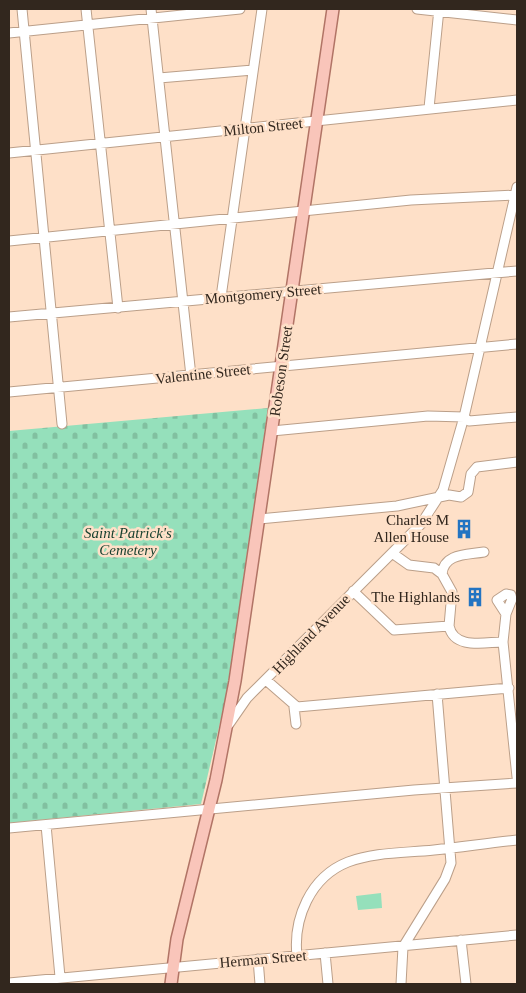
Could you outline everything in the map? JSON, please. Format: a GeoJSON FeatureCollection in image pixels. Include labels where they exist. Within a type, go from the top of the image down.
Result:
{"type":"FeatureCollection","features":[{"type":"Feature","properties":{"kind":"main road","name":"Robeson Street"},"geometry":{"type":"LineString","coordinates":[[225,733],[235,681],[282,366],[333,9]]}},
{"type":"Feature","properties":{"kind":"main road","name":"Highland Avenue"},"geometry":{"type":"LineString","coordinates":[[171,984],[177,939],[225,733]]}},
{"type":"Feature","properties":{"kind":"street"},"geometry":{"type":"LineString","coordinates":[[22,9],[62,424]]}},
{"type":"Feature","properties":{"kind":"street"},"geometry":{"type":"LineString","coordinates":[[86,9],[102,143],[118,308]]}},
{"type":"Feature","properties":{"kind":"street"},"geometry":{"type":"LineString","coordinates":[[152,9],[173,223],[191,376]]}},
{"type":"Feature","properties":{"kind":"street"},"geometry":{"type":"LineString","coordinates":[[9,33],[240,9]]}},
{"type":"Feature","properties":{"kind":"street"},"geometry":{"type":"LineString","coordinates":[[221,297],[262,9]]}},
{"type":"Feature","properties":{"kind":"street"},"geometry":{"type":"LineString","coordinates":[[417,9],[517,20]]}},
{"type":"Feature","properties":{"kind":"street"},"geometry":{"type":"LineString","coordinates":[[429,108],[439,10]]}},
{"type":"Feature","properties":{"kind":"street"},"geometry":{"type":"LineString","coordinates":[[158,78],[253,70]]}},
{"type":"Feature","properties":{"kind":"street","name":"Milton Street"},"geometry":{"type":"LineString","coordinates":[[9,153],[517,100]]}},
{"type":"Feature","properties":{"kind":"street"},"geometry":{"type":"LineString","coordinates":[[9,241],[411,200],[517,192]]}},
{"type":"Feature","properties":{"kind":"street","name":"Highland Avenue"},"geometry":{"type":"LineString","coordinates":[[225,733],[241,706],[426,518],[439,498],[451,470],[517,192]]}},
{"type":"Feature","properties":{"kind":"street","name":"Montgomery Street"},"geometry":{"type":"LineString","coordinates":[[9,317],[517,271]]}},
{"type":"Feature","properties":{"kind":"street","name":"Valentine Street"},"geometry":{"type":"LineString","coordinates":[[9,392],[517,344]]}},
{"type":"Feature","properties":{"kind":"street"},"geometry":{"type":"LineString","coordinates":[[272,431],[428,416],[464,417],[469,421],[517,417]]}},
{"type":"Feature","properties":{"kind":"street"},"geometry":{"type":"LineString","coordinates":[[259,519],[397,506],[461,496],[468,492],[471,474],[477,467],[517,462]]}},
{"type":"Feature","properties":{"kind":"street"},"geometry":{"type":"LineString","coordinates":[[442,574],[444,564],[452,557],[484,552]]}},
{"type":"Feature","properties":{"kind":"street"},"geometry":{"type":"LineString","coordinates":[[392,553],[409,565],[434,568],[442,574],[452,592],[449,626],[455,638],[463,642],[503,642]]}},
{"type":"Feature","properties":{"kind":"street"},"geometry":{"type":"LineString","coordinates":[[353,591],[394,630],[449,626]]}},
{"type":"Feature","properties":{"kind":"street"},"geometry":{"type":"LineString","coordinates":[[506,614],[503,642],[509,688],[514,703],[517,777]]}},
{"type":"Feature","properties":{"kind":"street"},"geometry":{"type":"LineString","coordinates":[[266,680],[294,707],[296,724]]}},
{"type":"Feature","properties":{"kind":"street"},"geometry":{"type":"LineString","coordinates":[[294,707],[509,688]]}},
{"type":"Feature","properties":{"kind":"street"},"geometry":{"type":"LineString","coordinates":[[401,984],[403,947],[447,874],[451,863],[437,694]]}},
{"type":"Feature","properties":{"kind":"street"},"geometry":{"type":"LineString","coordinates":[[9,828],[517,783]]}},
{"type":"Feature","properties":{"kind":"street"},"geometry":{"type":"LineString","coordinates":[[46,825],[60,977]]}},
{"type":"Feature","properties":{"kind":"street"},"geometry":{"type":"LineString","coordinates":[[297,956],[295,940],[302,909],[319,883],[331,872],[346,863],[450,846],[517,840]]}},
{"type":"Feature","properties":{"kind":"street","name":"Herman Street"},"geometry":{"type":"LineString","coordinates":[[9,983],[517,935]]}},
{"type":"Feature","properties":{"kind":"street"},"geometry":{"type":"LineString","coordinates":[[461,940],[466,984]]}},
{"type":"Feature","properties":{"kind":"street"},"geometry":{"type":"LineString","coordinates":[[325,953],[328,984]]}},
{"type":"Feature","properties":{"kind":"street"},"geometry":{"type":"LineString","coordinates":[[258,959],[260,984]]}},
{"type":"Feature","properties":{"kind":"green space","name":"Saint Patrick's Cemetery"},"geometry":{"type":"Polygon","coordinates":[[[268,408],[226,697],[201,804],[9,823],[9,431],[268,408]]]}},
{"type":"Feature","properties":{"kind":"green space"},"geometry":{"type":"Polygon","coordinates":[[[381,893],[382,908],[358,910],[356,896],[381,893]]]}},
{"type":"Feature","properties":{"kind":"place","name":"Charles M Allen House"},"geometry":{"type":"Point","coordinates":[464,529]}},
{"type":"Feature","properties":{"kind":"place","name":"The Highlands"},"geometry":{"type":"Point","coordinates":[475,597]}}]}
